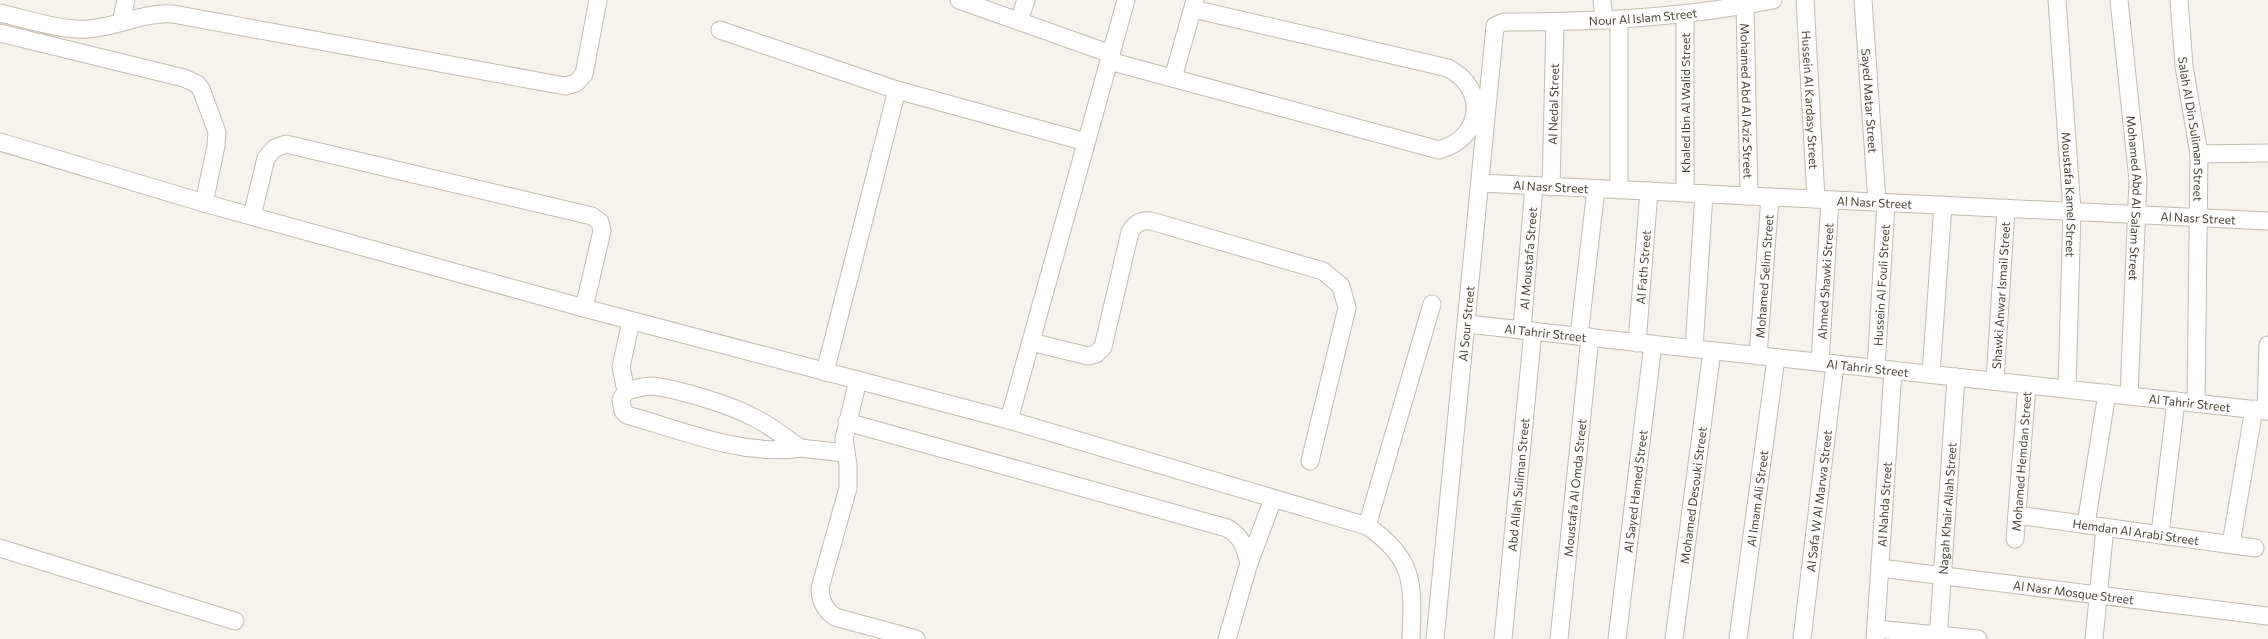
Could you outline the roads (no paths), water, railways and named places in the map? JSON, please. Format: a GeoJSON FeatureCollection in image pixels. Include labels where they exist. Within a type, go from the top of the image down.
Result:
{"type":"FeatureCollection","features":[{"type":"Feature","properties":{"kind":"street"},"geometry":{"type":"LineString","coordinates":[[121,22],[126,0]]}},
{"type":"Feature","properties":{"kind":"street"},"geometry":{"type":"LineString","coordinates":[[0,13],[76,29],[98,28],[150,14],[185,15],[565,86],[576,83],[584,74],[598,0]]}},
{"type":"Feature","properties":{"kind":"street"},"geometry":{"type":"LineString","coordinates":[[959,0],[1019,21],[1110,57],[1173,78],[1438,150],[1460,140],[1469,130],[1473,121],[1475,103],[1469,86],[1463,78],[1448,68],[1194,4],[1173,78]]}},
{"type":"Feature","properties":{"kind":"street"},"geometry":{"type":"LineString","coordinates":[[1019,21],[1026,0]]}},
{"type":"Feature","properties":{"kind":"street"},"geometry":{"type":"LineString","coordinates":[[1009,420],[1126,0]]}},
{"type":"Feature","properties":{"kind":"street"},"geometry":{"type":"LineString","coordinates":[[1602,0],[1612,20],[1618,190]]}},
{"type":"Feature","properties":{"kind":"street","name":"Nour Al Islam Street"},"geometry":{"type":"LineString","coordinates":[[1512,22],[1612,20],[1678,10],[1745,6],[1773,0]]}},
{"type":"Feature","properties":{"kind":"street","name":"Hussein Al Kardasy Street"},"geometry":{"type":"LineString","coordinates":[[1805,0],[1823,200]]}},
{"type":"Feature","properties":{"kind":"street","name":"Sayed Matar Street"},"geometry":{"type":"LineString","coordinates":[[1863,0],[1881,202]]}},
{"type":"Feature","properties":{"kind":"street","name":"Moustafa Kamel Street"},"geometry":{"type":"LineString","coordinates":[[2057,0],[2072,211],[2067,389]]}},
{"type":"Feature","properties":{"kind":"street","name":"Mohamed Abd Al Salam Street"},"geometry":{"type":"LineString","coordinates":[[2119,0],[2138,180],[2138,215],[2129,396]]}},
{"type":"Feature","properties":{"kind":"street","name":"Salah Al Din Suliman Street"},"geometry":{"type":"LineString","coordinates":[[2179,0],[2184,66],[2199,154],[2196,403]]}},
{"type":"Feature","properties":{"kind":"street","name":"Mohamed Abd Al Aziz Street"},"geometry":{"type":"LineString","coordinates":[[1745,6],[1749,196]]}},
{"type":"Feature","properties":{"kind":"street","name":"Khaled Ibn Al Walid Street"},"geometry":{"type":"LineString","coordinates":[[1678,10],[1684,193]]}},
{"type":"Feature","properties":{"kind":"street","name":"Al Nedal Street"},"geometry":{"type":"LineString","coordinates":[[1551,187],[1555,21]]}},
{"type":"Feature","properties":{"kind":"street","name":"Al Sour Street"},"geometry":{"type":"LineString","coordinates":[[1435,639],[1468,324],[1493,31],[1498,24],[1512,22]]}},
{"type":"Feature","properties":{"kind":"street"},"geometry":{"type":"LineString","coordinates":[[720,30],[897,90],[1086,142]]}},
{"type":"Feature","properties":{"kind":"street"},"geometry":{"type":"LineString","coordinates":[[0,33],[184,78],[197,84],[204,96],[217,132],[216,146],[204,203]]}},
{"type":"Feature","properties":{"kind":"street"},"geometry":{"type":"LineString","coordinates":[[825,372],[897,90]]}},
{"type":"Feature","properties":{"kind":"street"},"geometry":{"type":"LineString","coordinates":[[0,142],[204,203],[631,321],[1009,420],[1367,526],[1392,547],[1409,575],[1413,591],[1411,639]]}},
{"type":"Feature","properties":{"kind":"street"},"geometry":{"type":"LineString","coordinates":[[252,216],[266,158],[275,148],[286,144],[592,216],[600,222],[602,231],[584,308]]}},
{"type":"Feature","properties":{"kind":"street"},"geometry":{"type":"LineString","coordinates":[[2199,154],[2268,153]]}},
{"type":"Feature","properties":{"kind":"street","name":"Al Nasr Street"},"geometry":{"type":"LineString","coordinates":[[1481,183],[2268,221]]}},
{"type":"Feature","properties":{"kind":"street","name":"Al Moustafa Street"},"geometry":{"type":"LineString","coordinates":[[1527,330],[1534,186]]}},
{"type":"Feature","properties":{"kind":"street","name":"Moustafa Al Omda Street"},"geometry":{"type":"LineString","coordinates":[[1559,639],[1596,189]]}},
{"type":"Feature","properties":{"kind":"street","name":"Al Fath Street"},"geometry":{"type":"LineString","coordinates":[[1645,343],[1649,191]]}},
{"type":"Feature","properties":{"kind":"street"},"geometry":{"type":"LineString","coordinates":[[1694,348],[1704,194]]}},
{"type":"Feature","properties":{"kind":"street","name":"Mohamed Selim Street"},"geometry":{"type":"LineString","coordinates":[[1758,356],[1770,197]]}},
{"type":"Feature","properties":{"kind":"street","name":"Ahmed Shawki Street"},"geometry":{"type":"LineString","coordinates":[[1823,200],[1827,363]]}},
{"type":"Feature","properties":{"kind":"street","name":"Hussein Al Fouli Street"},"geometry":{"type":"LineString","coordinates":[[1876,368],[1881,202]]}},
{"type":"Feature","properties":{"kind":"street"},"geometry":{"type":"LineString","coordinates":[[1930,374],[1943,205]]}},
{"type":"Feature","properties":{"kind":"street","name":"Shawki Anwar Ismail Street"},"geometry":{"type":"LineString","coordinates":[[1995,381],[2006,208]]}},
{"type":"Feature","properties":{"kind":"street"},"geometry":{"type":"LineString","coordinates":[[1031,342],[1088,356],[1100,351],[1103,347],[1130,232],[1136,224],[1141,222],[1151,221],[1323,271],[1341,286],[1346,297],[1347,308],[1310,461]]}},
{"type":"Feature","properties":{"kind":"street"},"geometry":{"type":"LineString","coordinates":[[1367,526],[1432,304]]}},
{"type":"Feature","properties":{"kind":"street"},"geometry":{"type":"LineString","coordinates":[[631,321],[621,367],[626,391],[621,400],[621,406],[627,415],[745,448],[775,451],[800,448],[845,453]]}},
{"type":"Feature","properties":{"kind":"street","name":"Al Tahrir Street"},"geometry":{"type":"LineString","coordinates":[[1468,324],[2263,410]]}},
{"type":"Feature","properties":{"kind":"street","name":"Abd Allah Suliman Street"},"geometry":{"type":"LineString","coordinates":[[1503,639],[1527,330]]}},
{"type":"Feature","properties":{"kind":"street","name":"Al Sayed Hamed Street"},"geometry":{"type":"LineString","coordinates":[[1617,639],[1645,343]]}},
{"type":"Feature","properties":{"kind":"street"},"geometry":{"type":"LineString","coordinates":[[2231,544],[2263,410],[2268,345]]}},
{"type":"Feature","properties":{"kind":"street","name":"Mohamed Desouki Street"},"geometry":{"type":"LineString","coordinates":[[1674,639],[1712,351]]}},
{"type":"Feature","properties":{"kind":"street","name":"Al Imam Ali Street"},"geometry":{"type":"LineString","coordinates":[[1738,639],[1776,358]]}},
{"type":"Feature","properties":{"kind":"street","name":"Al Safa W Al Marwa Street"},"geometry":{"type":"LineString","coordinates":[[1802,639],[1827,363]]}},
{"type":"Feature","properties":{"kind":"street","name":"Al Nahda Street"},"geometry":{"type":"LineString","coordinates":[[1875,634],[1894,370]]}},
{"type":"Feature","properties":{"kind":"street","name":"Nagah Khair Allah Street"},"geometry":{"type":"LineString","coordinates":[[1938,637],[1956,377]]}},
{"type":"Feature","properties":{"kind":"street"},"geometry":{"type":"LineString","coordinates":[[858,380],[844,439],[848,466],[848,488],[820,588],[822,602],[835,617],[916,639]]}},
{"type":"Feature","properties":{"kind":"street","name":"Mohamed Hemdan Street"},"geometry":{"type":"LineString","coordinates":[[2015,539],[2027,385]]}},
{"type":"Feature","properties":{"kind":"street"},"geometry":{"type":"LineString","coordinates":[[626,391],[642,387],[664,388],[742,412],[766,425],[800,448]]}},
{"type":"Feature","properties":{"kind":"street"},"geometry":{"type":"LineString","coordinates":[[2086,524],[2107,394]]}},
{"type":"Feature","properties":{"kind":"street"},"geometry":{"type":"LineString","coordinates":[[2160,534],[2176,401]]}},
{"type":"Feature","properties":{"kind":"street"},"geometry":{"type":"LineString","coordinates":[[847,422],[1227,528],[1242,541],[1249,563]]}},
{"type":"Feature","properties":{"kind":"street"},"geometry":{"type":"LineString","coordinates":[[1227,639],[1249,563],[1273,498]]}},
{"type":"Feature","properties":{"kind":"street","name":"Hemdan Al Arabi Street"},"geometry":{"type":"LineString","coordinates":[[2017,515],[2255,548]]}},
{"type":"Feature","properties":{"kind":"street"},"geometry":{"type":"LineString","coordinates":[[2094,639],[2105,527]]}},
{"type":"Feature","properties":{"kind":"street"},"geometry":{"type":"LineString","coordinates":[[0,548],[235,621]]}},
{"type":"Feature","properties":{"kind":"street","name":"Al Nasr Mosque Street"},"geometry":{"type":"LineString","coordinates":[[1880,568],[2268,616]]}},
{"type":"Feature","properties":{"kind":"street"},"geometry":{"type":"LineString","coordinates":[[1875,634],[1978,639]]}}]}
